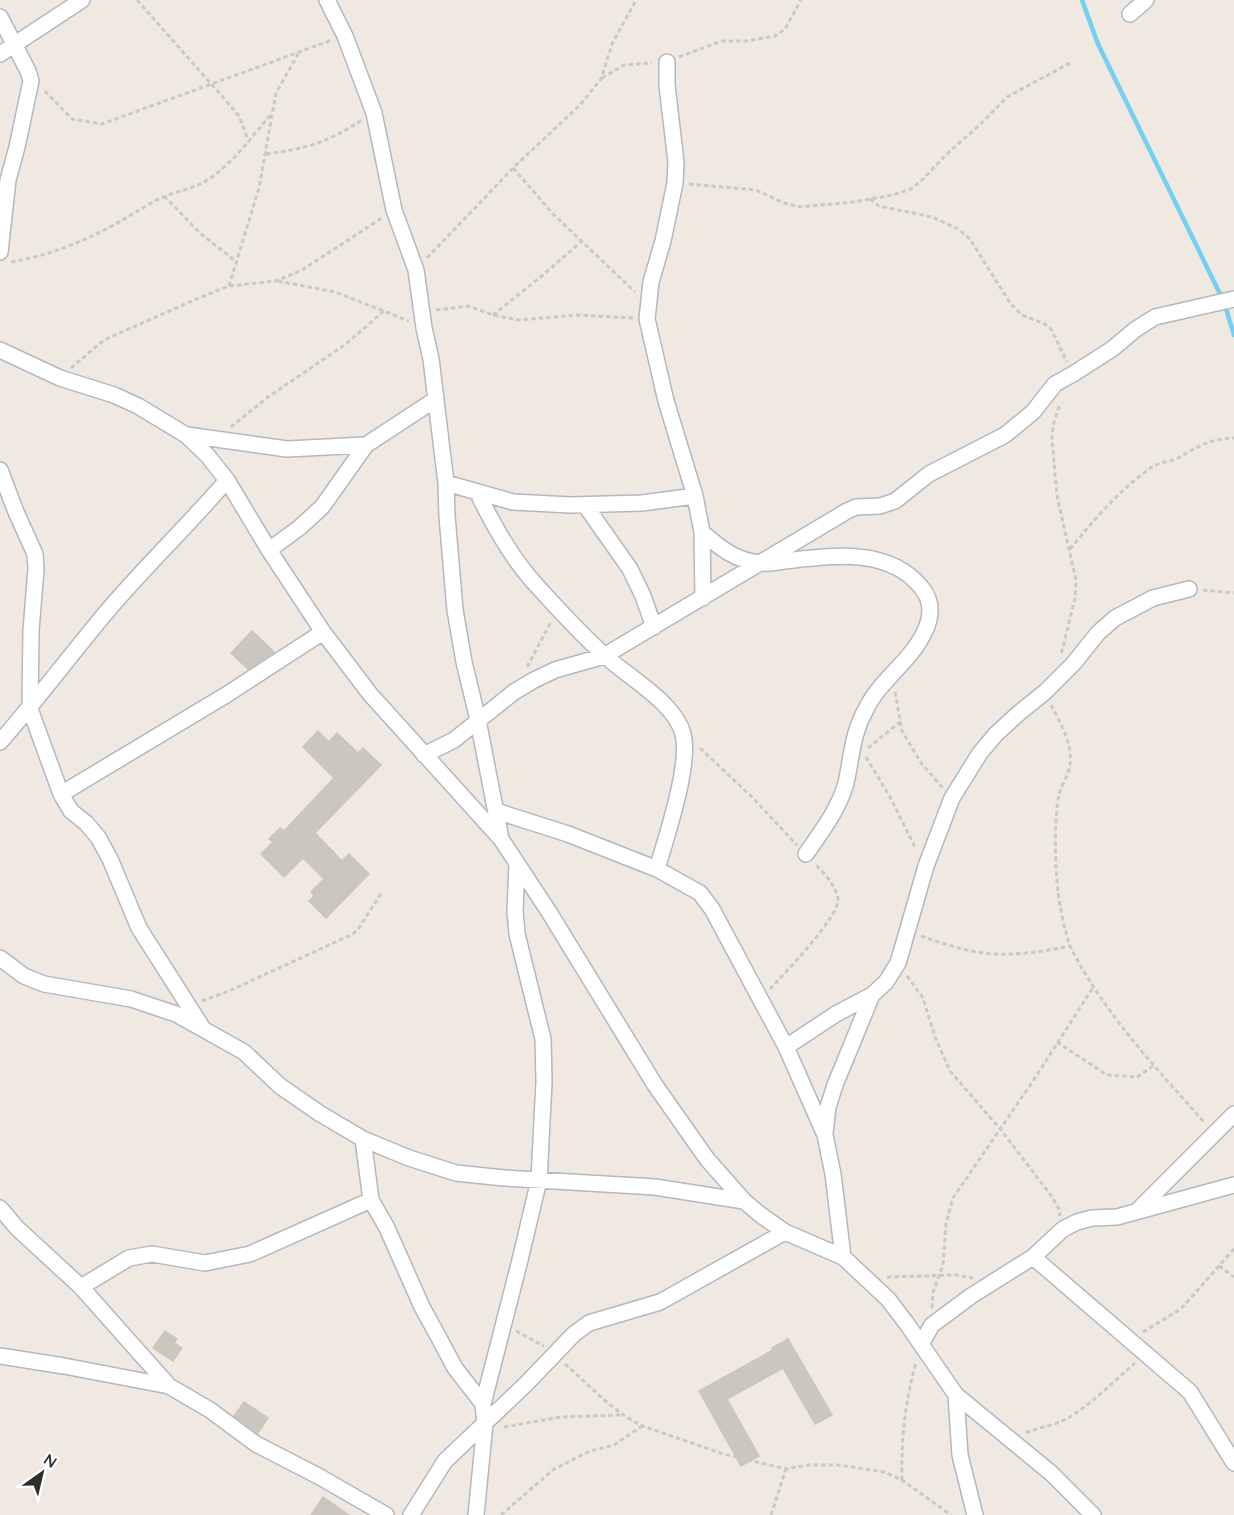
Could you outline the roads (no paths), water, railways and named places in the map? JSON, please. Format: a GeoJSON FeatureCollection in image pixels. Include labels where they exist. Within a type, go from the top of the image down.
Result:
{"type":"FeatureCollection","features":[{"type":"Feature","properties":{"kind":"street"},"geometry":{"type":"LineString","coordinates":[[0,54],[82,0]]}},
{"type":"Feature","properties":{"kind":"street"},"geometry":{"type":"LineString","coordinates":[[327,0],[345,36],[374,113],[394,210],[416,270],[431,359],[446,483],[455,610],[501,839]]}},
{"type":"Feature","properties":{"kind":"street"},"geometry":{"type":"LineString","coordinates":[[1130,14],[1146,0]]}},
{"type":"Feature","properties":{"kind":"street"},"geometry":{"type":"LineString","coordinates":[[0,17],[31,81],[8,180],[5,257]]}},
{"type":"Feature","properties":{"kind":"street"},"geometry":{"type":"LineString","coordinates":[[667,62],[669,109],[676,162],[675,183],[647,303],[647,319],[666,401],[695,496],[702,532],[703,598]]}},
{"type":"Feature","properties":{"kind":"street"},"geometry":{"type":"LineString","coordinates":[[424,755],[454,740],[514,692],[534,680],[555,670],[604,656],[847,511],[856,507],[880,506],[895,501],[929,474],[1005,435],[1033,412],[1055,384],[1155,317],[1234,299]]}},
{"type":"Feature","properties":{"kind":"street"},"geometry":{"type":"LineString","coordinates":[[0,350],[60,378],[138,405],[186,435],[207,455],[227,480],[269,550],[323,632],[370,694],[501,839],[574,952],[655,1085],[707,1159],[744,1201],[785,1232],[843,1257],[867,1278],[888,1299],[956,1395],[1051,1473],[1094,1515]]}},
{"type":"Feature","properties":{"kind":"street"},"geometry":{"type":"LineString","coordinates":[[269,550],[299,528],[321,507],[366,445],[436,399]]}},
{"type":"Feature","properties":{"kind":"street"},"geometry":{"type":"LineString","coordinates":[[186,435],[287,449],[366,445]]}},
{"type":"Feature","properties":{"kind":"street"},"geometry":{"type":"LineString","coordinates":[[0,470],[35,554],[30,709],[61,794],[71,811],[98,837],[110,859],[139,928],[202,1027]]}},
{"type":"Feature","properties":{"kind":"street"},"geometry":{"type":"LineString","coordinates":[[0,742],[30,709],[105,614],[227,480]]}},
{"type":"Feature","properties":{"kind":"street"},"geometry":{"type":"LineString","coordinates":[[446,483],[513,502],[585,505],[642,503],[695,496]]}},
{"type":"Feature","properties":{"kind":"street"},"geometry":{"type":"LineString","coordinates":[[477,492],[498,532],[528,576],[604,656],[673,714],[683,734],[684,756],[677,801],[657,868]]}},
{"type":"Feature","properties":{"kind":"street"},"geometry":{"type":"LineString","coordinates":[[585,505],[630,569],[654,627]]}},
{"type":"Feature","properties":{"kind":"street"},"geometry":{"type":"LineString","coordinates":[[702,532],[722,550],[738,558],[762,563],[830,556],[864,557],[892,564],[915,579],[929,596],[931,609],[924,633],[874,694],[854,735],[846,783],[839,802],[806,854]]}},
{"type":"Feature","properties":{"kind":"street"},"geometry":{"type":"LineString","coordinates":[[786,1047],[836,1014],[872,995],[886,982],[898,963],[926,866],[952,798],[964,776],[985,747],[1019,713],[1050,687],[1074,663],[1098,633],[1115,618],[1153,598],[1189,589]]}},
{"type":"Feature","properties":{"kind":"street"},"geometry":{"type":"LineString","coordinates":[[61,794],[217,701],[323,632]]}},
{"type":"Feature","properties":{"kind":"street"},"geometry":{"type":"LineString","coordinates":[[496,811],[579,838],[657,868],[700,892],[712,909],[786,1047],[825,1135],[833,1174],[843,1257]]}},
{"type":"Feature","properties":{"kind":"street"},"geometry":{"type":"LineString","coordinates":[[476,1515],[484,1426],[483,1404],[539,1179],[544,1082],[543,1039],[517,934],[515,910],[517,863]]}},
{"type":"Feature","properties":{"kind":"street"},"geometry":{"type":"LineString","coordinates":[[0,958],[24,976],[44,984],[131,999],[176,1014],[244,1052],[280,1086],[319,1113],[363,1139],[408,1158],[456,1173],[655,1187],[744,1201]]}},
{"type":"Feature","properties":{"kind":"street"},"geometry":{"type":"LineString","coordinates":[[825,1135],[828,1107],[835,1085],[872,995]]}},
{"type":"Feature","properties":{"kind":"street"},"geometry":{"type":"LineString","coordinates":[[1136,1212],[1234,1114]]}},
{"type":"Feature","properties":{"kind":"street"},"geometry":{"type":"LineString","coordinates":[[363,1139],[371,1200],[387,1228],[422,1307],[444,1348],[455,1368],[483,1404]]}},
{"type":"Feature","properties":{"kind":"street"},"geometry":{"type":"LineString","coordinates":[[921,1344],[933,1325],[971,1296],[1033,1257],[1063,1229],[1092,1218],[1117,1217],[1234,1185]]}},
{"type":"Feature","properties":{"kind":"street"},"geometry":{"type":"LineString","coordinates":[[81,1287],[129,1258],[152,1254],[205,1263],[250,1254],[371,1200]]}},
{"type":"Feature","properties":{"kind":"street"},"geometry":{"type":"LineString","coordinates":[[0,1208],[17,1228],[81,1287],[169,1386],[210,1410],[256,1444],[386,1515]]}},
{"type":"Feature","properties":{"kind":"street"},"geometry":{"type":"LineString","coordinates":[[411,1515],[445,1461],[484,1426],[574,1334],[589,1323],[660,1302],[785,1232]]}},
{"type":"Feature","properties":{"kind":"street"},"geometry":{"type":"LineString","coordinates":[[1033,1257],[1190,1392],[1234,1463]]}},
{"type":"Feature","properties":{"kind":"street"},"geometry":{"type":"LineString","coordinates":[[0,1356],[169,1386]]}},
{"type":"Feature","properties":{"kind":"street"},"geometry":{"type":"LineString","coordinates":[[956,1395],[960,1455],[975,1515]]}},
{"type":"Feature","properties":{"kind":"waterway"},"geometry":{"type":"LineString","coordinates":[[1082,0],[1098,44],[1224,302],[1234,335]]}}]}
